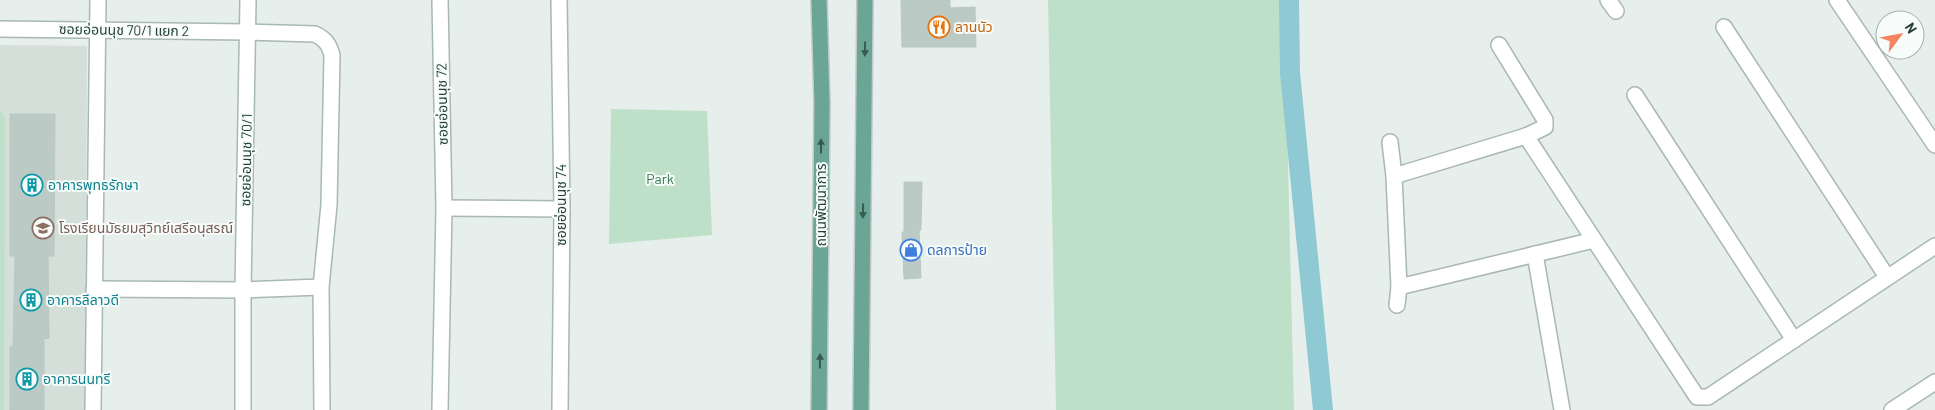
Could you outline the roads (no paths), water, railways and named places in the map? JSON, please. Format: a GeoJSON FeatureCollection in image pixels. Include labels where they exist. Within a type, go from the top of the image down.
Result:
{"type":"FeatureCollection","features":[{"type":"Feature","properties":{"kind":"main road","name":"ถนนพัฒนาการ"},"geometry":{"type":"LineString","coordinates":[[819,0],[822,103],[819,410]]}},
{"type":"Feature","properties":{"kind":"main road"},"geometry":{"type":"LineString","coordinates":[[861,410],[865,0]]}},
{"type":"Feature","properties":{"kind":"street"},"geometry":{"type":"LineString","coordinates":[[93,410],[98,0]]}},
{"type":"Feature","properties":{"kind":"street","name":"ซอยอ่อนนุช 70/1"},"geometry":{"type":"LineString","coordinates":[[242,410],[248,0]]}},
{"type":"Feature","properties":{"kind":"street","name":"ซอยอ่อนนุช 72"},"geometry":{"type":"LineString","coordinates":[[440,0],[444,208],[440,410]]}},
{"type":"Feature","properties":{"kind":"street","name":"ซอยอ่อนนุช 74"},"geometry":{"type":"LineString","coordinates":[[559,0],[562,210],[560,410]]}},
{"type":"Feature","properties":{"kind":"street"},"geometry":{"type":"LineString","coordinates":[[1837,0],[1935,145]]}},
{"type":"Feature","properties":{"kind":"street"},"geometry":{"type":"LineString","coordinates":[[1724,27],[1887,276]]}},
{"type":"Feature","properties":{"kind":"street","name":"ซอยอ่อนนุช 70/1 แยก 2"},"geometry":{"type":"LineString","coordinates":[[0,29],[248,32],[314,34],[323,38],[329,46],[332,55],[329,205],[321,287],[322,410]]}},
{"type":"Feature","properties":{"kind":"street"},"geometry":{"type":"LineString","coordinates":[[1394,176],[1526,136],[1545,127],[1545,120],[1499,45]]}},
{"type":"Feature","properties":{"kind":"street"},"geometry":{"type":"LineString","coordinates":[[1635,95],[1794,340]]}},
{"type":"Feature","properties":{"kind":"street"},"geometry":{"type":"LineString","coordinates":[[1526,136],[1697,397],[1704,399],[1935,246]]}},
{"type":"Feature","properties":{"kind":"street"},"geometry":{"type":"LineString","coordinates":[[1390,142],[1394,176],[1399,287],[1396,305]]}},
{"type":"Feature","properties":{"kind":"street"},"geometry":{"type":"LineString","coordinates":[[444,208],[562,210]]}},
{"type":"Feature","properties":{"kind":"street"},"geometry":{"type":"LineString","coordinates":[[1399,287],[1594,240]]}},
{"type":"Feature","properties":{"kind":"street"},"geometry":{"type":"LineString","coordinates":[[1535,254],[1562,410]]}},
{"type":"Feature","properties":{"kind":"street"},"geometry":{"type":"LineString","coordinates":[[94,289],[243,290],[321,287]]}},
{"type":"Feature","properties":{"kind":"street"},"geometry":{"type":"LineString","coordinates":[[1892,410],[1935,382]]}},
{"type":"Feature","properties":{"kind":"waterway"},"geometry":{"type":"LineString","coordinates":[[1289,0],[1290,73],[1323,410]]}},
{"type":"Feature","properties":{"kind":"place","name":"ลานนัว"},"geometry":{"type":"Point","coordinates":[939,27]}},
{"type":"Feature","properties":{"kind":"place","name":"อาคารพุทธรักษา"},"geometry":{"type":"Point","coordinates":[32,185]}},
{"type":"Feature","properties":{"kind":"place","name":"โรงเรียนมัธยมสุวิทย์เสรีอนุสรณ์"},"geometry":{"type":"Point","coordinates":[43,228]}},
{"type":"Feature","properties":{"kind":"place","name":"ดลการป้าย"},"geometry":{"type":"Point","coordinates":[911,250]}},
{"type":"Feature","properties":{"kind":"place","name":"อาคารลีลาวดี"},"geometry":{"type":"Point","coordinates":[31,300]}},
{"type":"Feature","properties":{"kind":"place","name":"อาคารนนทรี"},"geometry":{"type":"Point","coordinates":[27,379]}},
{"type":"Feature","properties":{"kind":"park label","name":"Park"},"geometry":{"type":"Point","coordinates":[660,179]}}]}
